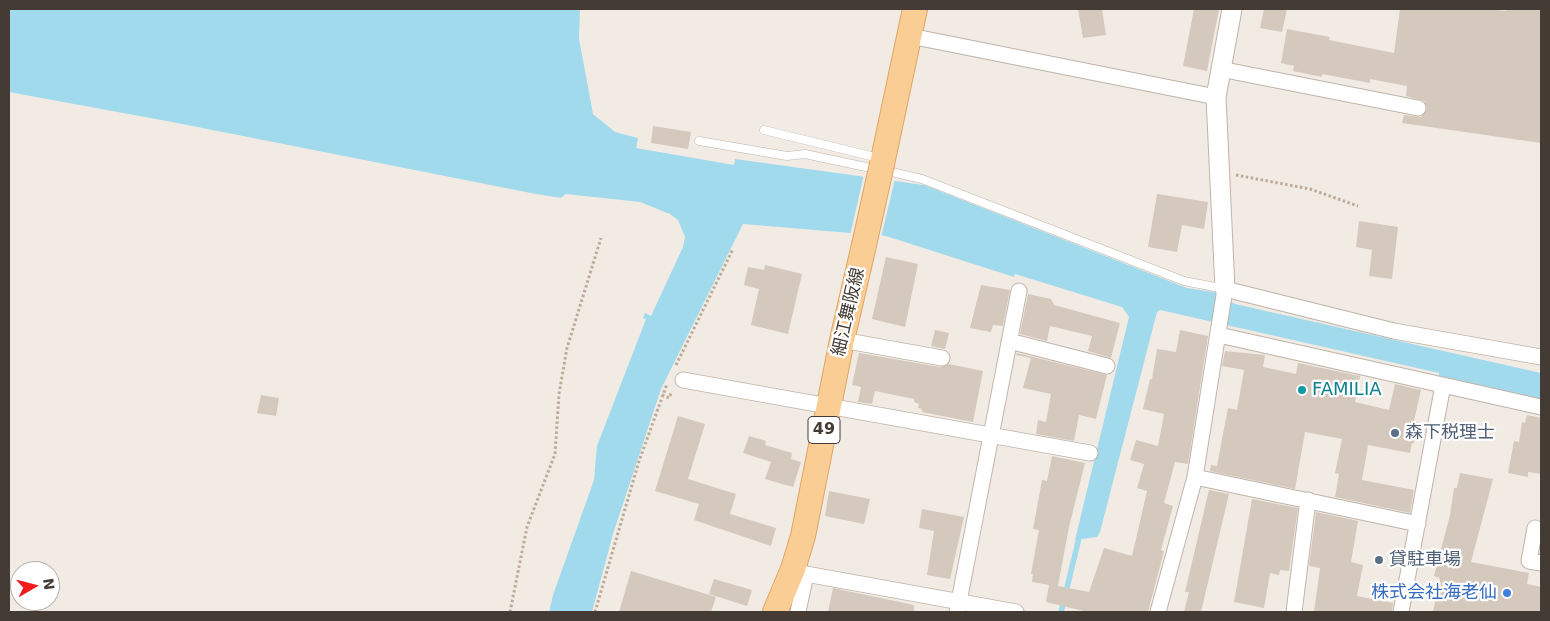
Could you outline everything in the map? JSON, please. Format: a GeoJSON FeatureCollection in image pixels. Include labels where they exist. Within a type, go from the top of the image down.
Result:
{"type":"FeatureCollection","features":[{"type":"Feature","properties":{"kind":"main road","name":"細江舞阪線"},"geometry":{"type":"LineString","coordinates":[[776,612],[799,572],[806,522],[842,340],[882,166],[915,9]]}},
{"type":"Feature","properties":{"kind":"street"},"geometry":{"type":"LineString","coordinates":[[1158,612],[1195,477],[1225,293],[1218,174],[1216,97],[1232,9]]}},
{"type":"Feature","properties":{"kind":"street"},"geometry":{"type":"LineString","coordinates":[[910,36],[1216,97]]}},
{"type":"Feature","properties":{"kind":"street"},"geometry":{"type":"LineString","coordinates":[[1220,69],[1418,108]]}},
{"type":"Feature","properties":{"kind":"street"},"geometry":{"type":"LineString","coordinates":[[958,607],[1018,291]]}},
{"type":"Feature","properties":{"kind":"street"},"geometry":{"type":"LineString","coordinates":[[1225,293],[1394,330],[1541,357]]}},
{"type":"Feature","properties":{"kind":"street"},"geometry":{"type":"LineString","coordinates":[[1220,331],[1541,407]]}},
{"type":"Feature","properties":{"kind":"street"},"geometry":{"type":"LineString","coordinates":[[842,340],[942,358]]}},
{"type":"Feature","properties":{"kind":"street"},"geometry":{"type":"LineString","coordinates":[[1009,342],[1107,366]]}},
{"type":"Feature","properties":{"kind":"street"},"geometry":{"type":"LineString","coordinates":[[675,378],[1090,453]]}},
{"type":"Feature","properties":{"kind":"street"},"geometry":{"type":"LineString","coordinates":[[1401,612],[1443,385]]}},
{"type":"Feature","properties":{"kind":"street"},"geometry":{"type":"LineString","coordinates":[[1195,477],[1418,524]]}},
{"type":"Feature","properties":{"kind":"street"},"geometry":{"type":"LineString","coordinates":[[1294,612],[1308,500]]}},
{"type":"Feature","properties":{"kind":"street"},"geometry":{"type":"LineString","coordinates":[[1535,528],[1529,560],[1541,563]]}},
{"type":"Feature","properties":{"kind":"street"},"geometry":{"type":"LineString","coordinates":[[798,612],[799,572],[958,607],[1016,612]]}},
{"type":"Feature","properties":{"kind":"lane"},"geometry":{"type":"LineString","coordinates":[[764,130],[922,179],[1184,281],[1225,293]]}},
{"type":"Feature","properties":{"kind":"lane"},"geometry":{"type":"LineString","coordinates":[[698,140],[786,156],[805,154],[882,166]]}},
{"type":"Feature","properties":{"kind":"path"},"geometry":{"type":"LineString","coordinates":[[1218,174],[1230,174],[1310,189],[1358,206]]}},
{"type":"Feature","properties":{"kind":"path"},"geometry":{"type":"LineString","coordinates":[[510,612],[527,527],[554,454],[559,394],[567,348],[601,238]]}},
{"type":"Feature","properties":{"kind":"path"},"geometry":{"type":"LineString","coordinates":[[595,612],[622,516],[662,395],[675,378],[733,249]]}},
{"type":"Feature","properties":{"kind":"path"},"geometry":{"type":"LineString","coordinates":[[662,395],[669,398]]}},
{"type":"Feature","properties":{"kind":"water"},"geometry":{"type":"Polygon","coordinates":[[[9,9],[580,9],[579,39],[593,114],[615,132],[638,138],[636,148],[734,165],[735,159],[924,185],[1187,288],[1214,292],[1235,304],[1541,373],[1541,399],[1439,376],[1439,373],[1160,310],[1157,312],[1100,532],[1097,537],[1075,540],[1129,317],[1122,307],[1015,274],[1014,277],[886,236],[743,224],[661,389],[613,534],[592,612],[549,612],[553,595],[594,480],[597,446],[646,319],[643,318],[645,313],[651,316],[683,247],[685,237],[678,220],[670,214],[640,202],[566,194],[561,198],[536,194],[172,122],[9,92],[9,9]]]}},
{"type":"Feature","properties":{"kind":"pier"},"geometry":{"type":"Polygon","coordinates":[[[864,174],[895,179],[881,238],[850,236],[864,174]]]}},
{"type":"Feature","properties":{"kind":"building"},"geometry":{"type":"Polygon","coordinates":[[[1078,9],[1102,9],[1106,35],[1083,38],[1078,9]]]}},
{"type":"Feature","properties":{"kind":"building"},"geometry":{"type":"Polygon","coordinates":[[[1194,9],[1219,9],[1207,71],[1183,66],[1194,9]]]}},
{"type":"Feature","properties":{"kind":"building"},"geometry":{"type":"Polygon","coordinates":[[[1264,9],[1287,9],[1282,32],[1260,28],[1264,9]]]}},
{"type":"Feature","properties":{"kind":"building"},"geometry":{"type":"Polygon","coordinates":[[[1400,9],[1489,9],[1506,11],[1506,9],[1541,9],[1541,143],[1402,123],[1404,115],[1421,117],[1427,109],[1424,101],[1406,96],[1407,86],[1370,79],[1370,83],[1322,74],[1322,77],[1293,71],[1294,66],[1281,63],[1287,29],[1330,37],[1329,40],[1394,53],[1400,9]]]}},
{"type":"Feature","properties":{"kind":"building"},"geometry":{"type":"Polygon","coordinates":[[[653,126],[691,132],[688,149],[651,143],[653,126]]]}},
{"type":"Feature","properties":{"kind":"building"},"geometry":{"type":"Polygon","coordinates":[[[1157,194],[1208,202],[1204,229],[1182,225],[1177,252],[1148,247],[1157,194]]]}},
{"type":"Feature","properties":{"kind":"building"},"geometry":{"type":"Polygon","coordinates":[[[1359,221],[1398,227],[1392,279],[1369,276],[1372,250],[1356,247],[1359,221]]]}},
{"type":"Feature","properties":{"kind":"building"},"geometry":{"type":"Polygon","coordinates":[[[886,257],[918,264],[905,327],[872,319],[886,257]]]}},
{"type":"Feature","properties":{"kind":"building"},"geometry":{"type":"Polygon","coordinates":[[[765,265],[802,274],[788,334],[751,325],[759,289],[744,285],[748,267],[764,270],[765,265]]]}},
{"type":"Feature","properties":{"kind":"building"},"geometry":{"type":"Polygon","coordinates":[[[981,285],[1010,290],[1003,326],[993,325],[991,332],[970,328],[981,285]]]}},
{"type":"Feature","properties":{"kind":"building"},"geometry":{"type":"Polygon","coordinates":[[[1028,294],[1051,299],[1054,305],[1120,323],[1111,358],[1088,351],[1092,336],[1050,326],[1047,341],[1020,334],[1028,294]]]}},
{"type":"Feature","properties":{"kind":"building"},"geometry":{"type":"Polygon","coordinates":[[[935,330],[949,333],[945,349],[931,346],[935,330]]]}},
{"type":"Feature","properties":{"kind":"building"},"geometry":{"type":"Polygon","coordinates":[[[1180,330],[1208,336],[1188,464],[1175,462],[1164,503],[1173,506],[1161,550],[1164,551],[1148,612],[1088,612],[1046,602],[1049,585],[1032,582],[1033,574],[1031,574],[1039,530],[1033,529],[1042,480],[1047,481],[1052,456],[1085,463],[1069,527],[1058,586],[1089,592],[1104,548],[1132,556],[1147,491],[1137,488],[1144,464],[1130,460],[1136,440],[1158,446],[1164,414],[1143,409],[1150,379],[1152,379],[1157,349],[1176,352],[1180,330]]]}},
{"type":"Feature","properties":{"kind":"building"},"geometry":{"type":"Polygon","coordinates":[[[1225,351],[1265,355],[1263,367],[1296,374],[1298,363],[1360,376],[1355,402],[1389,410],[1395,384],[1421,390],[1414,421],[1418,422],[1410,453],[1368,445],[1362,480],[1414,490],[1410,513],[1335,497],[1339,474],[1335,473],[1342,439],[1305,432],[1295,489],[1210,471],[1211,465],[1217,466],[1228,408],[1237,410],[1244,370],[1222,366],[1225,351]]]}},
{"type":"Feature","properties":{"kind":"building"},"geometry":{"type":"Polygon","coordinates":[[[859,353],[940,367],[949,364],[983,371],[973,422],[922,412],[922,409],[918,408],[919,404],[914,402],[914,399],[875,391],[872,404],[858,402],[861,387],[852,385],[859,353]]]}},
{"type":"Feature","properties":{"kind":"building"},"geometry":{"type":"Polygon","coordinates":[[[1017,353],[1107,375],[1096,419],[1079,415],[1074,441],[1036,434],[1038,420],[1046,422],[1051,394],[1023,388],[1031,358],[1016,355],[1017,353]]]}},
{"type":"Feature","properties":{"kind":"building"},"geometry":{"type":"Polygon","coordinates":[[[261,395],[279,398],[276,416],[257,413],[261,395]]]}},
{"type":"Feature","properties":{"kind":"building"},"geometry":{"type":"Polygon","coordinates":[[[1527,415],[1541,418],[1541,474],[1528,472],[1528,477],[1508,473],[1514,441],[1519,442],[1522,422],[1525,423],[1527,415]]]}},
{"type":"Feature","properties":{"kind":"building"},"geometry":{"type":"Polygon","coordinates":[[[678,416],[705,424],[688,479],[736,494],[730,514],[776,528],[771,546],[694,520],[699,504],[655,491],[678,416]]]}},
{"type":"Feature","properties":{"kind":"building"},"geometry":{"type":"Polygon","coordinates":[[[749,436],[766,441],[765,445],[792,453],[791,459],[801,462],[793,487],[765,479],[771,462],[743,453],[749,436]]]}},
{"type":"Feature","properties":{"kind":"building"},"geometry":{"type":"Polygon","coordinates":[[[1460,473],[1493,479],[1471,562],[1529,573],[1527,584],[1541,587],[1541,612],[1433,612],[1440,578],[1434,576],[1450,515],[1454,488],[1457,488],[1460,473]]]}},
{"type":"Feature","properties":{"kind":"building"},"geometry":{"type":"Polygon","coordinates":[[[1209,490],[1229,494],[1201,612],[1184,612],[1189,592],[1185,592],[1209,490]]]}},
{"type":"Feature","properties":{"kind":"building"},"geometry":{"type":"Polygon","coordinates":[[[829,491],[870,499],[864,524],[825,516],[829,491]]]}},
{"type":"Feature","properties":{"kind":"building"},"geometry":{"type":"Polygon","coordinates":[[[1252,499],[1298,508],[1289,571],[1280,570],[1279,575],[1270,573],[1264,608],[1234,602],[1252,499]]]}},
{"type":"Feature","properties":{"kind":"building"},"geometry":{"type":"Polygon","coordinates":[[[922,509],[964,517],[950,579],[927,575],[934,531],[919,528],[922,509]]]}},
{"type":"Feature","properties":{"kind":"building"},"geometry":{"type":"Polygon","coordinates":[[[1316,512],[1358,521],[1351,562],[1363,565],[1357,596],[1393,603],[1392,612],[1314,612],[1320,568],[1309,566],[1316,512]]]}},
{"type":"Feature","properties":{"kind":"building"},"geometry":{"type":"Polygon","coordinates":[[[631,571],[716,597],[711,612],[619,612],[631,571]]]}},
{"type":"Feature","properties":{"kind":"building"},"geometry":{"type":"Polygon","coordinates":[[[714,579],[752,590],[747,606],[709,594],[714,579]]]}},
{"type":"Feature","properties":{"kind":"building"},"geometry":{"type":"Polygon","coordinates":[[[833,588],[914,605],[914,612],[828,612],[833,588]]]}},
{"type":"Feature","properties":{"kind":"waterway"},"geometry":{"type":"LineString","coordinates":[[1061,612],[1080,534]]}},
{"type":"Feature","properties":{"kind":"place","name":"FAMILIA"},"geometry":{"type":"Point","coordinates":[1302,390]}},
{"type":"Feature","properties":{"kind":"place","name":"森下税理士"},"geometry":{"type":"Point","coordinates":[1395,433]}},
{"type":"Feature","properties":{"kind":"place","name":"貸駐車場"},"geometry":{"type":"Point","coordinates":[1379,560]}},
{"type":"Feature","properties":{"kind":"place","name":"株式会社海老仙"},"geometry":{"type":"Point","coordinates":[1507,593]}}]}
